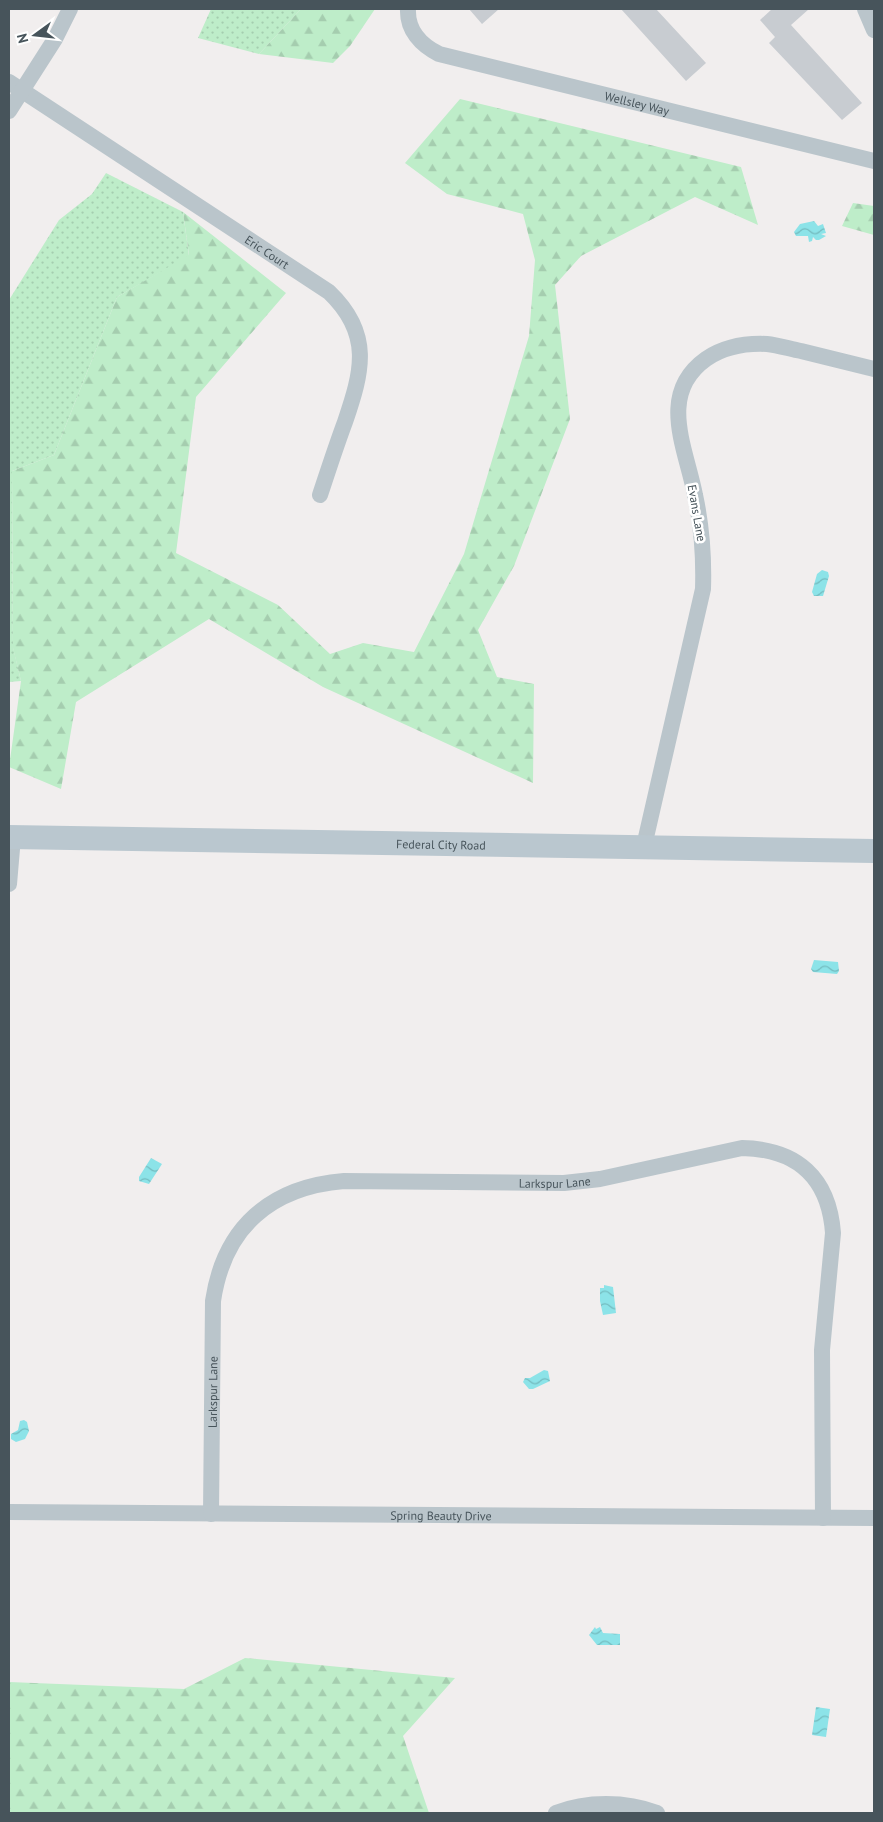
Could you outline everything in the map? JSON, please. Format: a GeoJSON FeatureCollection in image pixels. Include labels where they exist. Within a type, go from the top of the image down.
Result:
{"type":"FeatureCollection","features":[{"type":"Feature","properties":{"kind":"street"},"geometry":{"type":"LineString","coordinates":[[9,110],[15,86],[55,40],[70,9]]}},
{"type":"Feature","properties":{"kind":"street","name":"Wellsley Way"},"geometry":{"type":"LineString","coordinates":[[408,9],[412,28],[427,48],[439,54],[874,161]]}},
{"type":"Feature","properties":{"kind":"street"},"geometry":{"type":"LineString","coordinates":[[865,9],[874,30]]}},
{"type":"Feature","properties":{"kind":"street","name":"Eric Court"},"geometry":{"type":"LineString","coordinates":[[15,86],[329,292],[339,302],[350,317],[358,335],[360,370],[320,495]]}},
{"type":"Feature","properties":{"kind":"street","name":"Evans Lane"},"geometry":{"type":"LineString","coordinates":[[644,846],[704,589],[704,552],[700,521],[680,437],[677,412],[683,386],[698,365],[716,353],[742,344],[769,344],[874,369]]}},
{"type":"Feature","properties":{"kind":"street"},"geometry":{"type":"LineString","coordinates":[[9,884],[11,837]]}},
{"type":"Feature","properties":{"kind":"street","name":"Federal City Road"},"geometry":{"type":"LineString","coordinates":[[11,837],[874,851]]}},
{"type":"Feature","properties":{"kind":"street","name":"Larkspur Lane"},"geometry":{"type":"LineString","coordinates":[[211,1514],[213,1301],[216,1281],[234,1239],[264,1208],[283,1196],[322,1183],[344,1181],[564,1183],[600,1179],[732,1150],[751,1148],[776,1152],[804,1168],[816,1180],[826,1196],[832,1214],[833,1233],[822,1350],[823,1518]]}},
{"type":"Feature","properties":{"kind":"street","name":"Spring Beauty Drive"},"geometry":{"type":"LineString","coordinates":[[9,1512],[874,1518]]}},
{"type":"Feature","properties":{"kind":"street"},"geometry":{"type":"LineString","coordinates":[[556,1813],[584,1806],[605,1804],[626,1806],[657,1813]]}},
{"type":"Feature","properties":{"kind":"green space"},"geometry":{"type":"Polygon","coordinates":[[[211,9],[301,9],[259,54],[198,38],[211,9]]]}},
{"type":"Feature","properties":{"kind":"green space"},"geometry":{"type":"Polygon","coordinates":[[[301,9],[375,9],[350,46],[333,63],[259,54],[301,9]]]}},
{"type":"Feature","properties":{"kind":"green space"},"geometry":{"type":"Polygon","coordinates":[[[460,99],[741,167],[758,225],[695,197],[581,256],[555,285],[570,419],[514,566],[478,630],[497,677],[534,684],[533,783],[323,687],[209,619],[76,702],[61,789],[9,767],[21,681],[13,648],[12,471],[54,455],[117,297],[189,255],[183,212],[286,293],[196,397],[176,553],[278,605],[330,654],[363,643],[414,652],[464,554],[529,336],[535,260],[523,214],[447,194],[405,163],[460,99]]]}},
{"type":"Feature","properties":{"kind":"green space"},"geometry":{"type":"Polygon","coordinates":[[[106,173],[183,212],[189,256],[117,297],[54,455],[12,471],[13,647],[21,681],[9,682],[9,300],[59,220],[92,194],[106,173]]]}},
{"type":"Feature","properties":{"kind":"green space"},"geometry":{"type":"Polygon","coordinates":[[[853,203],[874,206],[874,235],[842,226],[853,203]]]}},
{"type":"Feature","properties":{"kind":"green space"},"geometry":{"type":"Polygon","coordinates":[[[245,1658],[455,1678],[403,1736],[429,1813],[9,1813],[9,1682],[184,1689],[245,1658]]]}},
{"type":"Feature","properties":{"kind":"water"},"geometry":{"type":"Polygon","coordinates":[[[814,221],[818,226],[823,224],[826,233],[821,234],[826,236],[819,240],[813,237],[812,241],[809,242],[808,236],[796,236],[794,232],[800,224],[814,221]]]}},
{"type":"Feature","properties":{"kind":"water"},"geometry":{"type":"Polygon","coordinates":[[[822,570],[828,572],[829,576],[823,596],[814,596],[812,592],[817,574],[822,570]]]}},
{"type":"Feature","properties":{"kind":"water"},"geometry":{"type":"Polygon","coordinates":[[[814,960],[838,962],[839,971],[837,974],[813,972],[811,969],[814,960]]]}},
{"type":"Feature","properties":{"kind":"water"},"geometry":{"type":"Polygon","coordinates":[[[151,1158],[162,1164],[149,1184],[139,1181],[139,1177],[151,1158]]]}},
{"type":"Feature","properties":{"kind":"water"},"geometry":{"type":"Polygon","coordinates":[[[604,1285],[613,1287],[616,1313],[603,1315],[600,1288],[604,1288],[604,1285]]]}},
{"type":"Feature","properties":{"kind":"water"},"geometry":{"type":"Polygon","coordinates":[[[544,1370],[548,1371],[550,1381],[529,1389],[523,1382],[525,1378],[530,1378],[544,1370]]]}},
{"type":"Feature","properties":{"kind":"water"},"geometry":{"type":"Polygon","coordinates":[[[24,1420],[27,1422],[29,1431],[25,1439],[16,1442],[11,1439],[11,1434],[18,1430],[20,1421],[24,1420]]]}},
{"type":"Feature","properties":{"kind":"water"},"geometry":{"type":"Polygon","coordinates":[[[595,1627],[596,1629],[600,1627],[603,1633],[620,1634],[620,1645],[597,1645],[589,1635],[595,1627]]]}},
{"type":"Feature","properties":{"kind":"water"},"geometry":{"type":"Polygon","coordinates":[[[816,1707],[830,1709],[826,1737],[812,1735],[816,1707]]]}},
{"type":"Feature","properties":{"kind":"building"},"geometry":{"type":"Polygon","coordinates":[[[469,9],[499,9],[482,24],[469,9]]]}},
{"type":"Feature","properties":{"kind":"building"},"geometry":{"type":"Polygon","coordinates":[[[621,9],[656,9],[706,63],[686,81],[621,9]]]}},
{"type":"Feature","properties":{"kind":"building"},"geometry":{"type":"Polygon","coordinates":[[[772,9],[809,9],[791,25],[862,103],[842,120],[769,43],[775,37],[760,20],[772,9]]]}}]}
